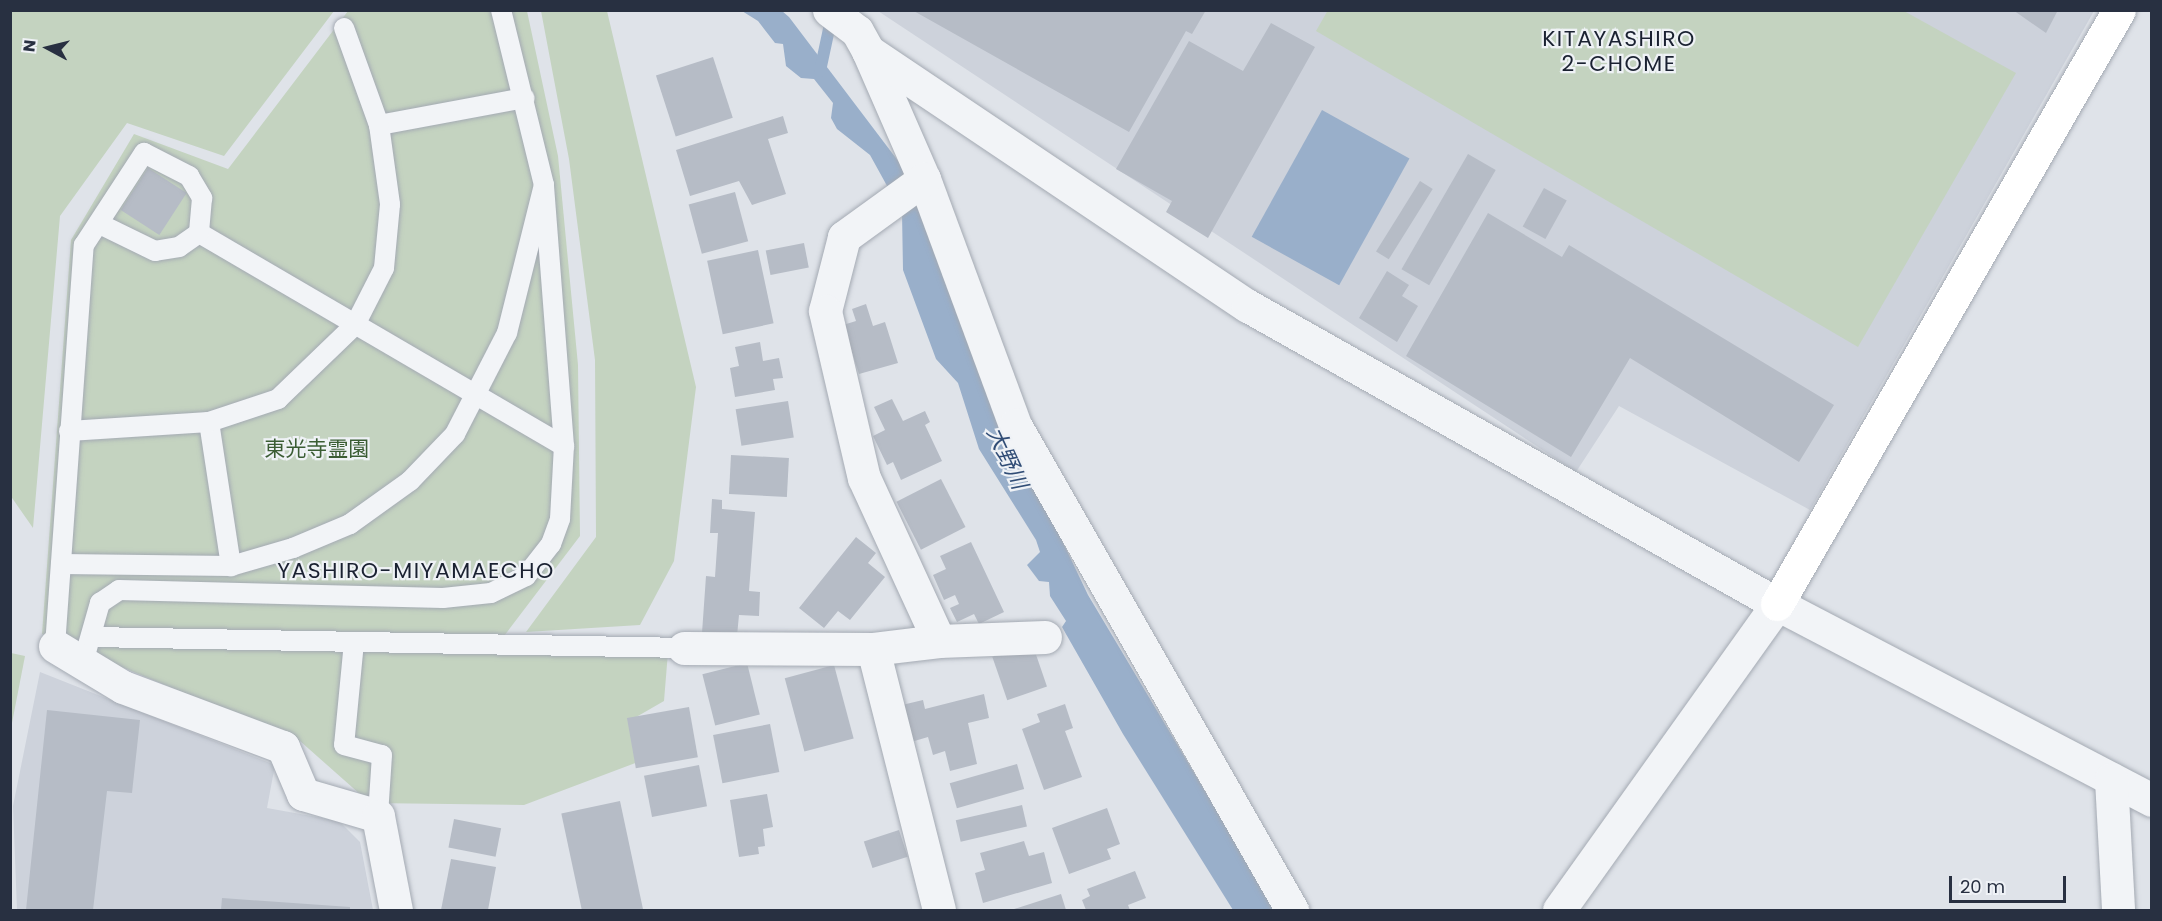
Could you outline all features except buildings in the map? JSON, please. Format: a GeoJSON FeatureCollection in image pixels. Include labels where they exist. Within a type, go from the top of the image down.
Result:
{"type":"FeatureCollection","features":[{"type":"Feature","properties":{"kind":"street"},"geometry":{"type":"LineString","coordinates":[[829,10],[1248,306],[1777,604],[2151,800]]}},
{"type":"Feature","properties":{"kind":"street"},"geometry":{"type":"LineString","coordinates":[[1559,910],[1777,604],[2119,10]]}},
{"type":"Feature","properties":{"kind":"street"},"geometry":{"type":"LineString","coordinates":[[861,31],[924,179],[1015,425],[1292,910]]}},
{"type":"Feature","properties":{"kind":"street"},"geometry":{"type":"LineString","coordinates":[[924,179],[844,237],[825,311],[864,478],[939,642]]}},
{"type":"Feature","properties":{"kind":"street"},"geometry":{"type":"LineString","coordinates":[[684,648],[873,648],[1045,637]]}},
{"type":"Feature","properties":{"kind":"street"},"geometry":{"type":"LineString","coordinates":[[55,646],[87,652],[283,747],[303,794],[378,816],[396,910]]}},
{"type":"Feature","properties":{"kind":"street"},"geometry":{"type":"LineString","coordinates":[[873,648],[939,910]]}},
{"type":"Feature","properties":{"kind":"street"},"geometry":{"type":"LineString","coordinates":[[2111,779],[2118,910]]}},
{"type":"Feature","properties":{"kind":"lane"},"geometry":{"type":"LineString","coordinates":[[501,10],[525,98],[544,185],[564,446],[560,519],[550,544],[526,576],[491,593],[433,598],[119,590],[100,603],[87,652],[354,642],[684,648]]}},
{"type":"Feature","properties":{"kind":"lane"},"geometry":{"type":"LineString","coordinates":[[69,431],[208,422],[278,399],[355,325],[384,268],[390,204],[379,125],[344,28]]}},
{"type":"Feature","properties":{"kind":"lane"},"geometry":{"type":"LineString","coordinates":[[379,125],[525,98]]}},
{"type":"Feature","properties":{"kind":"lane"},"geometry":{"type":"LineString","coordinates":[[55,646],[84,245],[100,224],[144,153],[189,176],[202,198],[199,233]]}},
{"type":"Feature","properties":{"kind":"lane"},"geometry":{"type":"LineString","coordinates":[[61,564],[231,566],[350,524],[410,481],[455,434],[477,397],[507,333],[544,185]]}},
{"type":"Feature","properties":{"kind":"lane"},"geometry":{"type":"LineString","coordinates":[[100,224],[155,251],[178,247],[199,233]]}},
{"type":"Feature","properties":{"kind":"lane"},"geometry":{"type":"LineString","coordinates":[[199,233],[564,446]]}},
{"type":"Feature","properties":{"kind":"lane"},"geometry":{"type":"LineString","coordinates":[[208,422],[231,566]]}},
{"type":"Feature","properties":{"kind":"lane"},"geometry":{"type":"LineString","coordinates":[[354,642],[344,745],[382,755],[378,816]]}},
{"type":"Feature","properties":{"kind":"shaded area"},"geometry":{"type":"Polygon","coordinates":[[[878,11],[2094,11],[1810,510],[1619,406],[1576,472],[878,11]]]}},
{"type":"Feature","properties":{"kind":"shaded area"},"geometry":{"type":"Polygon","coordinates":[[[40,672],[275,765],[267,808],[339,821],[360,842],[373,910],[17,910],[13,806],[40,672]]]}},
{"type":"Feature","properties":{"kind":"green space"},"geometry":{"type":"Polygon","coordinates":[[[1328,10],[1904,11],[2016,73],[1858,347],[1316,31],[1328,10]]]}},
{"type":"Feature","properties":{"kind":"green space"},"geometry":{"type":"Polygon","coordinates":[[[10,11],[334,11],[224,156],[127,123],[60,216],[33,528],[10,495],[10,11]]]}},
{"type":"Feature","properties":{"kind":"green space","name":"東光寺霊園"},"geometry":{"type":"Polygon","coordinates":[[[348,11],[527,11],[558,156],[578,365],[580,536],[501,640],[669,640],[664,701],[631,720],[638,762],[524,805],[370,803],[300,741],[42,634],[71,240],[134,134],[228,169],[348,11]]]}},
{"type":"Feature","properties":{"kind":"green space"},"geometry":{"type":"Polygon","coordinates":[[[541,11],[607,11],[696,387],[674,561],[640,625],[526,632],[596,537],[595,360],[569,159],[541,11]]]}},
{"type":"Feature","properties":{"kind":"green space"},"geometry":{"type":"Polygon","coordinates":[[[10,653],[25,656],[11,728],[10,653]]]}},
{"type":"Feature","properties":{"kind":"water","name":"大野川"},"geometry":{"type":"Polygon","coordinates":[[[742,11],[782,11],[789,17],[908,174],[984,376],[1088,595],[1276,910],[1233,910],[1123,734],[1062,627],[1066,621],[1050,596],[1049,582],[1039,581],[1027,565],[1040,552],[1036,540],[979,449],[958,383],[936,359],[903,270],[902,213],[870,155],[837,129],[831,118],[833,103],[814,79],[801,78],[786,66],[783,44],[775,43],[758,21],[742,11]]]}},
{"type":"Feature","properties":{"kind":"water"},"geometry":{"type":"Polygon","coordinates":[[[1322,110],[1409,158],[1339,285],[1252,237],[1322,110]]]}},
{"type":"Feature","properties":{"kind":"waterway"},"geometry":{"type":"LineString","coordinates":[[820,71],[832,15]]}},
{"type":"Feature","properties":{"kind":"district","name":"KITAYASHIRO 2-CHOME"},"geometry":{"type":"Point","coordinates":[1619,50]}},
{"type":"Feature","properties":{"kind":"district","name":"YASHIRO-MIYAMAECHO"},"geometry":{"type":"Point","coordinates":[416,571]}}]}
